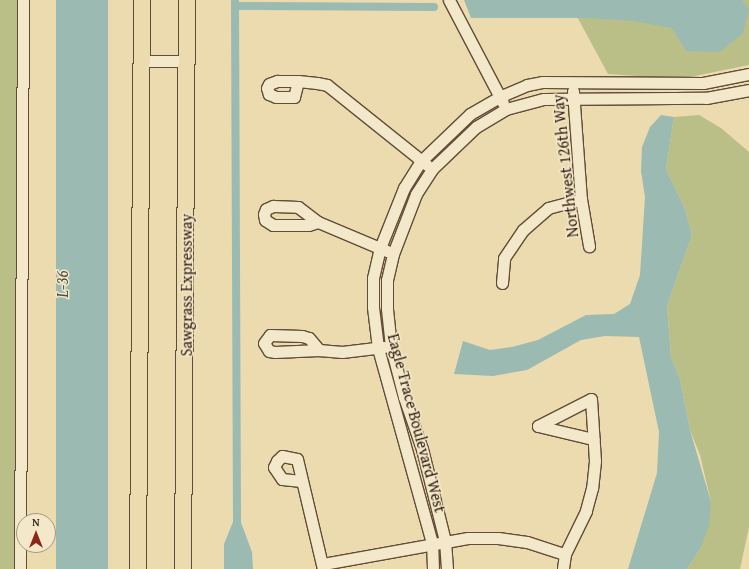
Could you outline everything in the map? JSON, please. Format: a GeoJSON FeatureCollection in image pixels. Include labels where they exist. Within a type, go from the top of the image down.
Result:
{"type":"FeatureCollection","features":[{"type":"Feature","properties":{"kind":"highway"},"geometry":{"type":"LineString","coordinates":[[138,569],[142,0]]}},
{"type":"Feature","properties":{"kind":"highway","name":"Sawgrass Expressway"},"geometry":{"type":"LineString","coordinates":[[183,569],[187,0]]}},
{"type":"Feature","properties":{"kind":"street"},"geometry":{"type":"LineString","coordinates":[[20,569],[23,0]]}},
{"type":"Feature","properties":{"kind":"street"},"geometry":{"type":"LineString","coordinates":[[449,0],[506,109]]}},
{"type":"Feature","properties":{"kind":"street"},"geometry":{"type":"LineString","coordinates":[[142,61],[186,61]]}},
{"type":"Feature","properties":{"kind":"street","name":"Eagle Trace Boulevard West"},"geometry":{"type":"LineString","coordinates":[[433,569],[432,543],[378,348],[374,278],[380,248],[404,188],[421,160],[470,114],[499,96],[527,85],[573,83],[703,83],[749,74]]}},
{"type":"Feature","properties":{"kind":"street"},"geometry":{"type":"LineString","coordinates":[[298,81],[327,85],[432,169]]}},
{"type":"Feature","properties":{"kind":"street","name":"Northwest 126th Way"},"geometry":{"type":"LineString","coordinates":[[573,83],[581,199],[590,246]]}},
{"type":"Feature","properties":{"kind":"street","name":"Eagle Trace Boulevard West"},"geometry":{"type":"LineString","coordinates":[[447,569],[445,541],[422,449],[404,396],[391,347],[387,280],[393,254],[416,194],[432,169],[476,127],[506,109],[544,99],[706,98],[749,90]]}},
{"type":"Feature","properties":{"kind":"street"},"geometry":{"type":"LineString","coordinates":[[502,283],[504,258],[523,230],[548,208],[581,199]]}},
{"type":"Feature","properties":{"kind":"street"},"geometry":{"type":"LineString","coordinates":[[318,222],[393,254]]}},
{"type":"Feature","properties":{"kind":"street"},"geometry":{"type":"LineString","coordinates":[[319,350],[342,352],[391,347]]}},
{"type":"Feature","properties":{"kind":"street"},"geometry":{"type":"LineString","coordinates":[[563,569],[565,554],[586,511],[592,488],[595,461],[591,399],[538,426],[593,439]]}},
{"type":"Feature","properties":{"kind":"street"},"geometry":{"type":"LineString","coordinates":[[301,481],[323,567],[432,543],[498,538],[527,542],[565,554]]}},
{"type":"Feature","properties":{"kind":"green space"},"geometry":{"type":"Polygon","coordinates":[[[0,0],[23,0],[23,513],[16,513],[16,553],[23,553],[23,569],[0,569],[0,0]]]}},
{"type":"Feature","properties":{"kind":"green space"},"geometry":{"type":"Polygon","coordinates":[[[568,0],[749,0],[749,65],[680,79],[608,74],[568,0]]]}},
{"type":"Feature","properties":{"kind":"green space"},"geometry":{"type":"Polygon","coordinates":[[[699,115],[721,128],[749,152],[749,527],[740,569],[687,569],[700,549],[711,502],[700,455],[690,430],[680,379],[671,357],[667,306],[692,235],[685,209],[666,169],[674,117],[699,115]]]}},
{"type":"Feature","properties":{"kind":"water","name":"L-36"},"geometry":{"type":"Polygon","coordinates":[[[56,0],[108,0],[108,569],[56,569],[56,0]]]}},
{"type":"Feature","properties":{"kind":"water"},"geometry":{"type":"Polygon","coordinates":[[[464,0],[742,0],[749,9],[743,33],[720,52],[686,51],[672,28],[633,21],[589,18],[471,18],[464,0]]]}},
{"type":"Feature","properties":{"kind":"water"},"geometry":{"type":"Polygon","coordinates":[[[661,115],[674,117],[666,169],[685,209],[692,235],[667,306],[671,357],[680,379],[690,430],[711,502],[709,526],[700,549],[687,569],[628,569],[657,473],[659,432],[639,337],[605,336],[581,340],[527,370],[493,376],[454,374],[463,341],[490,350],[512,347],[538,340],[586,315],[614,314],[630,304],[640,275],[645,197],[641,171],[642,147],[650,127],[661,115]]]}},
{"type":"Feature","properties":{"kind":"water"},"geometry":{"type":"Polygon","coordinates":[[[237,512],[252,552],[253,569],[224,569],[224,544],[237,512]]]}},
{"type":"Feature","properties":{"kind":"waterway"},"geometry":{"type":"LineString","coordinates":[[235,0],[237,522]]}},
{"type":"Feature","properties":{"kind":"waterway"},"geometry":{"type":"LineString","coordinates":[[235,6],[434,7]]}}]}
